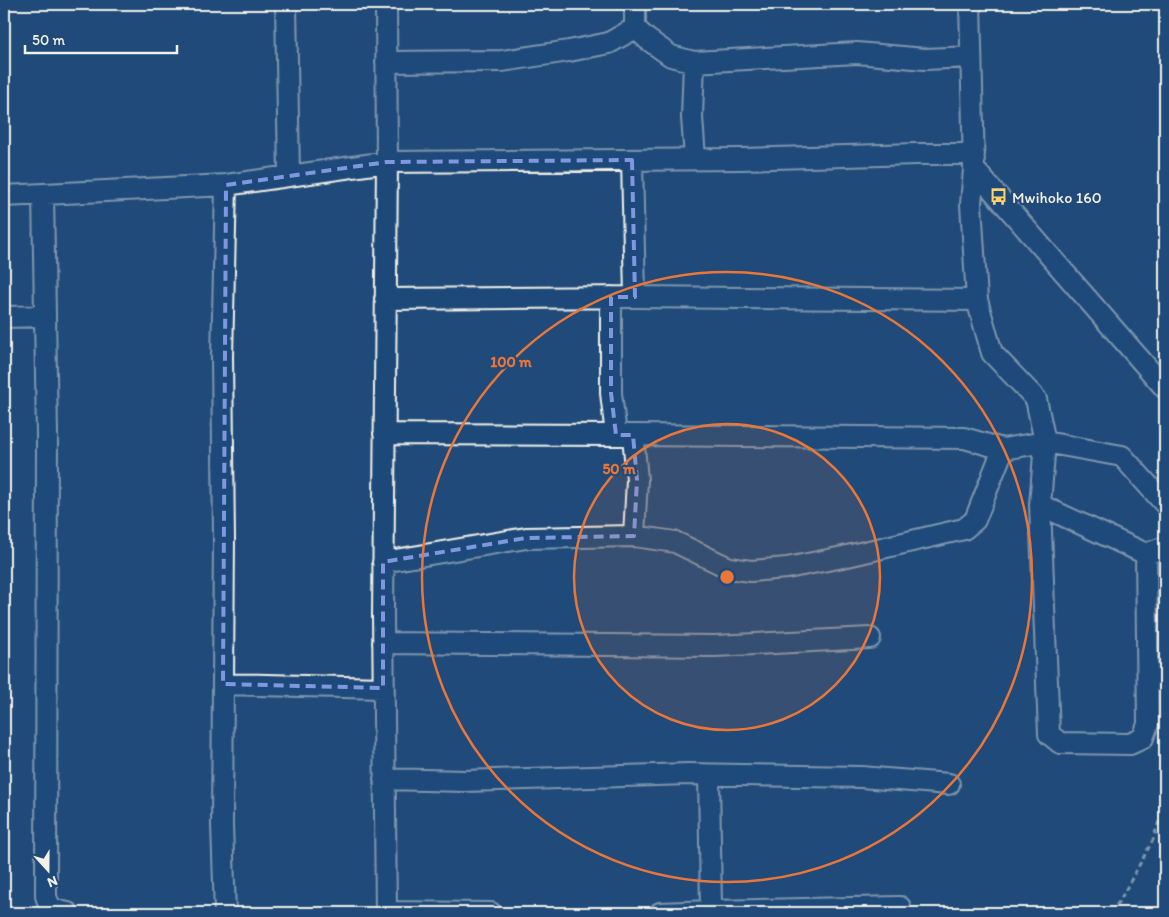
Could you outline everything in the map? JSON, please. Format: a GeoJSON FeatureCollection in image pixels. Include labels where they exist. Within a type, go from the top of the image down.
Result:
{"type":"FeatureCollection","features":[{"type":"Feature","properties":{"kind":"street"},"geometry":{"type":"LineString","coordinates":[[286,4],[289,175]]}},
{"type":"Feature","properties":{"kind":"street"},"geometry":{"type":"LineString","coordinates":[[386,4],[387,162],[383,562],[386,912],[491,913]]}},
{"type":"Feature","properties":{"kind":"street"},"geometry":{"type":"LineString","coordinates":[[635,4],[635,28],[671,56],[694,62],[857,53],[925,58],[971,57]]}},
{"type":"Feature","properties":{"kind":"street"},"geometry":{"type":"LineString","coordinates":[[970,4],[974,161],[972,204],[977,300],[992,353],[1036,399],[1044,442],[1040,505],[1049,734],[1060,743],[1130,744],[1143,738],[1148,724],[1146,554]]}},
{"type":"Feature","properties":{"kind":"street"},"geometry":{"type":"LineString","coordinates":[[386,62],[502,61],[609,43],[635,28]]}},
{"type":"Feature","properties":{"kind":"street"},"geometry":{"type":"LineString","coordinates":[[694,62],[692,117],[695,159]]}},
{"type":"Feature","properties":{"kind":"street"},"geometry":{"type":"LineString","coordinates":[[4,196],[226,184],[387,162],[741,160],[917,154],[974,161],[1165,388]]}},
{"type":"Feature","properties":{"kind":"street"},"geometry":{"type":"LineString","coordinates":[[632,160],[635,297]]}},
{"type":"Feature","properties":{"kind":"street"},"geometry":{"type":"LineString","coordinates":[[225,913],[222,825],[224,539],[222,357],[226,184]]}},
{"type":"Feature","properties":{"kind":"street"},"geometry":{"type":"LineString","coordinates":[[44,194],[47,434],[46,896],[48,905],[56,911],[68,913]]}},
{"type":"Feature","properties":{"kind":"street"},"geometry":{"type":"LineString","coordinates":[[611,297],[611,393],[637,480],[634,536]]}},
{"type":"Feature","properties":{"kind":"street"},"geometry":{"type":"LineString","coordinates":[[385,299],[635,297],[977,300]]}},
{"type":"Feature","properties":{"kind":"street"},"geometry":{"type":"LineString","coordinates":[[4,318],[45,316]]}},
{"type":"Feature","properties":{"kind":"street"},"geometry":{"type":"LineString","coordinates":[[384,434],[964,438],[1004,449],[1044,442],[1122,456],[1165,504]]}},
{"type":"Feature","properties":{"kind":"street"},"geometry":{"type":"LineString","coordinates":[[383,562],[526,538],[634,536],[675,542],[729,568],[750,571],[787,568],[964,529],[975,520],[1004,449]]}},
{"type":"Feature","properties":{"kind":"street"},"geometry":{"type":"LineString","coordinates":[[1040,505],[1146,554],[1165,547]]}},
{"type":"Feature","properties":{"kind":"street"},"geometry":{"type":"LineString","coordinates":[[383,643],[715,646],[870,638]]}},
{"type":"Feature","properties":{"kind":"street"},"geometry":{"type":"LineString","coordinates":[[223,684],[384,688]]}},
{"type":"Feature","properties":{"kind":"street"},"geometry":{"type":"LineString","coordinates":[[384,779],[464,781],[688,774],[861,778],[949,784]]}},
{"type":"Feature","properties":{"kind":"street"},"geometry":{"type":"LineString","coordinates":[[709,775],[711,911]]}},
{"type":"Feature","properties":{"kind":"street"},"geometry":{"type":"LineString","coordinates":[[660,913],[900,908]]}},
{"type":"Feature","properties":{"kind":"path"},"geometry":{"type":"LineString","coordinates":[[1110,913],[1120,900],[1153,840],[1165,802]]}},
{"type":"Feature","properties":{"kind":"highlighted area"},"geometry":{"type":"Polygon","coordinates":[[[632,160],[635,297],[611,297],[611,393],[616,435],[633,435],[637,480],[634,536],[526,538],[383,562],[383,688],[223,684],[226,185],[387,162],[632,160]]]}},
{"type":"Feature","properties":{"kind":"place","name":"Mwihoko 160"},"geometry":{"type":"Point","coordinates":[998,197]}}]}
